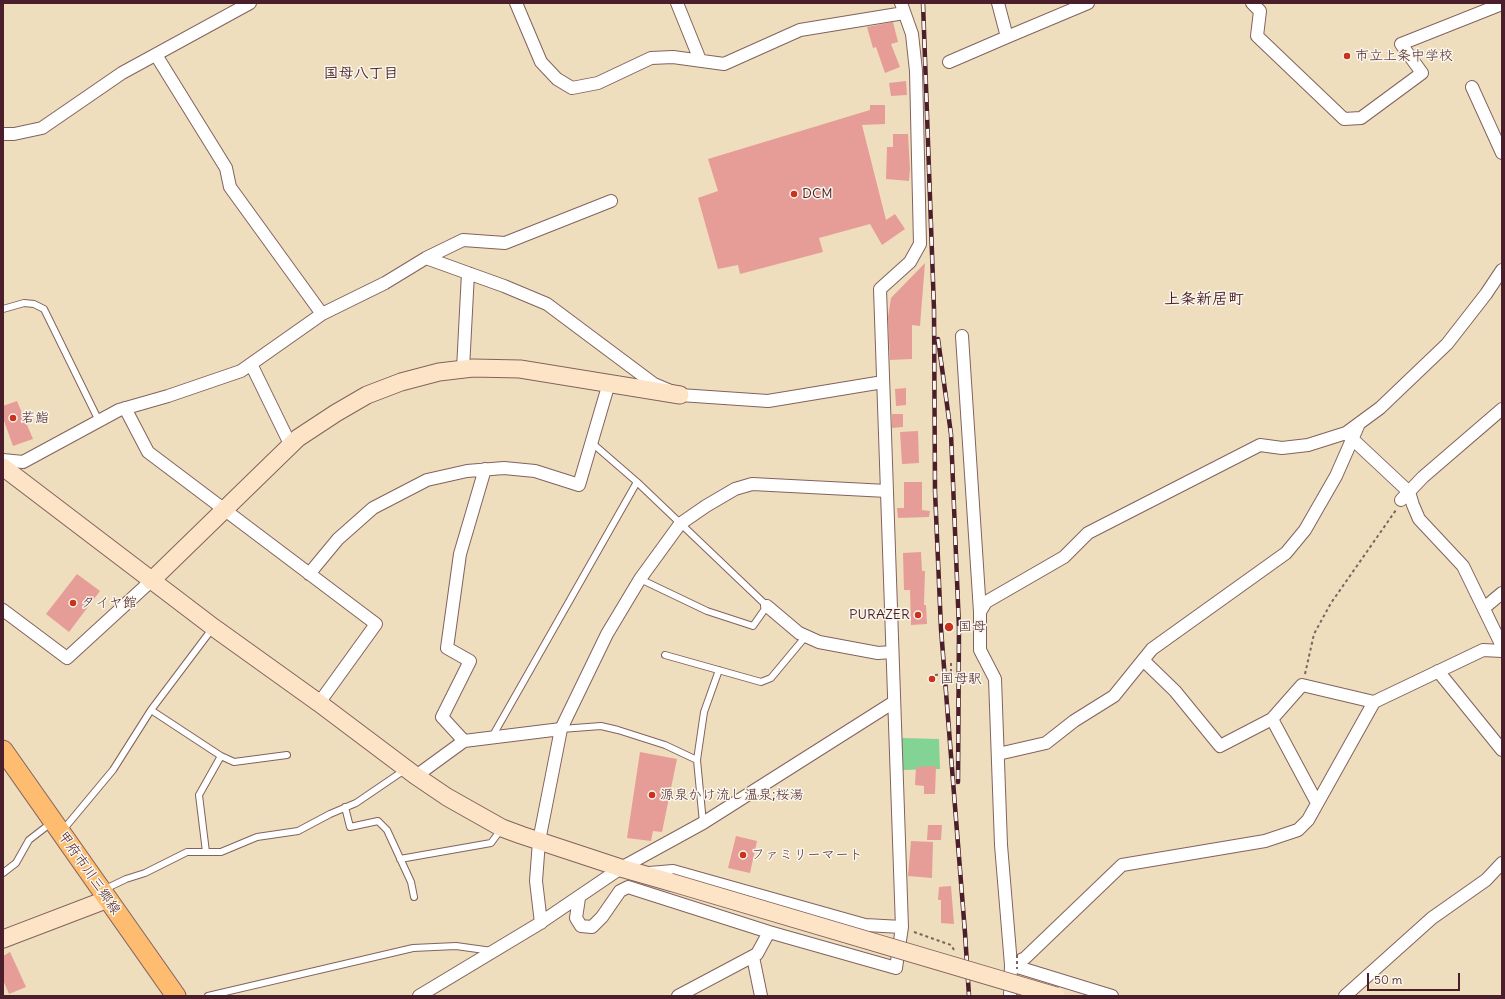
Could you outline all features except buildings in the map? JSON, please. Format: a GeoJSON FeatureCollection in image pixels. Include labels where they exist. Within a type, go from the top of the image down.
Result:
{"type":"FeatureCollection","features":[{"type":"Feature","properties":{"kind":"main road","name":"甲府市川三郷線"},"geometry":{"type":"LineString","coordinates":[[3,750],[176,996]]}},
{"type":"Feature","properties":{"kind":"street"},"geometry":{"type":"LineString","coordinates":[[516,3],[541,62],[557,79],[572,88],[598,83],[651,58],[673,57],[724,64],[800,30],[902,8],[912,34],[916,71],[920,244],[910,262],[880,289],[902,927],[896,968],[769,932],[628,888],[620,891],[602,917],[592,927],[581,926],[576,918],[578,898]]}},
{"type":"Feature","properties":{"kind":"street"},"geometry":{"type":"LineString","coordinates":[[677,3],[700,60]]}},
{"type":"Feature","properties":{"kind":"street"},"geometry":{"type":"LineString","coordinates":[[998,3],[1007,37]]}},
{"type":"Feature","properties":{"kind":"street"},"geometry":{"type":"LineString","coordinates":[[949,62],[1088,3]]}},
{"type":"Feature","properties":{"kind":"street"},"geometry":{"type":"LineString","coordinates":[[1252,3],[1260,11],[1257,36],[1344,119],[1361,118],[1422,73],[1401,44],[1502,4]]}},
{"type":"Feature","properties":{"kind":"street"},"geometry":{"type":"LineString","coordinates":[[3,134],[14,134],[42,128],[122,73],[245,4]]}},
{"type":"Feature","properties":{"kind":"street"},"geometry":{"type":"LineString","coordinates":[[156,55],[226,168],[230,187],[322,314]]}},
{"type":"Feature","properties":{"kind":"street"},"geometry":{"type":"LineString","coordinates":[[1472,87],[1502,153]]}},
{"type":"Feature","properties":{"kind":"street"},"geometry":{"type":"LineString","coordinates":[[3,460],[23,462],[119,410],[168,396],[241,371],[322,314],[385,283],[426,258],[463,240],[505,243],[611,201]]}},
{"type":"Feature","properties":{"kind":"street"},"geometry":{"type":"LineString","coordinates":[[426,258],[547,304],[654,384],[680,395]]}},
{"type":"Feature","properties":{"kind":"street"},"geometry":{"type":"LineString","coordinates":[[998,754],[1046,743],[1074,721],[1114,696],[1152,649],[1286,553],[1305,530],[1336,476],[1349,437],[1359,424],[1380,408],[1447,344],[1486,294],[1502,270]]}},
{"type":"Feature","properties":{"kind":"street"},"geometry":{"type":"LineString","coordinates":[[463,369],[468,273]]}},
{"type":"Feature","properties":{"kind":"street"},"geometry":{"type":"LineString","coordinates":[[962,336],[980,612],[980,650],[995,679],[1001,845],[1015,963],[1010,996]]}},
{"type":"Feature","properties":{"kind":"street"},"geometry":{"type":"LineString","coordinates":[[251,364],[291,446]]}},
{"type":"Feature","properties":{"kind":"street"},"geometry":{"type":"LineString","coordinates":[[3,610],[67,658],[151,581],[298,438],[366,395],[401,382],[439,372],[473,368],[520,369],[680,395],[768,401],[883,382]]}},
{"type":"Feature","properties":{"kind":"street"},"geometry":{"type":"LineString","coordinates":[[309,574],[338,538],[373,508],[426,480],[467,471],[504,468],[535,471],[579,485],[609,383]]}},
{"type":"Feature","properties":{"kind":"street"},"geometry":{"type":"LineString","coordinates":[[126,408],[148,452],[376,624],[319,703]]}},
{"type":"Feature","properties":{"kind":"street"},"geometry":{"type":"LineString","coordinates":[[1400,500],[1423,477],[1502,410]]}},
{"type":"Feature","properties":{"kind":"street"},"geometry":{"type":"LineString","coordinates":[[980,612],[986,602],[1064,557],[1088,533],[1260,445],[1282,448],[1349,437]]}},
{"type":"Feature","properties":{"kind":"street"},"geometry":{"type":"LineString","coordinates":[[1349,437],[1409,492],[1419,519],[1463,566],[1502,646]]}},
{"type":"Feature","properties":{"kind":"street"},"geometry":{"type":"LineString","coordinates":[[3,467],[151,581],[319,703],[411,773],[447,797],[502,828],[621,868],[1056,996]]}},
{"type":"Feature","properties":{"kind":"street"},"geometry":{"type":"LineString","coordinates":[[464,741],[442,717],[470,661],[447,648],[460,554],[485,470]]}},
{"type":"Feature","properties":{"kind":"street"},"geometry":{"type":"LineString","coordinates":[[541,923],[536,881],[539,841],[561,728],[607,634],[640,579],[680,524],[706,506],[735,489],[752,484],[887,491]]}},
{"type":"Feature","properties":{"kind":"street"},"geometry":{"type":"LineString","coordinates":[[1484,608],[1502,593]]}},
{"type":"Feature","properties":{"kind":"street"},"geometry":{"type":"LineString","coordinates":[[768,606],[799,633],[819,642],[878,653],[892,652]]}},
{"type":"Feature","properties":{"kind":"street"},"geometry":{"type":"LineString","coordinates":[[1015,963],[1025,958],[1122,865],[1265,841],[1298,830],[1308,820],[1374,702],[1483,650],[1502,651]]}},
{"type":"Feature","properties":{"kind":"street"},"geometry":{"type":"LineString","coordinates":[[1143,660],[1175,691],[1220,746],[1272,720],[1302,685],[1374,702]]}},
{"type":"Feature","properties":{"kind":"street"},"geometry":{"type":"LineString","coordinates":[[1438,671],[1502,750]]}},
{"type":"Feature","properties":{"kind":"street"},"geometry":{"type":"LineString","coordinates":[[419,996],[541,923],[621,868],[702,823],[894,702]]}},
{"type":"Feature","properties":{"kind":"street"},"geometry":{"type":"LineString","coordinates":[[1272,720],[1317,803]]}},
{"type":"Feature","properties":{"kind":"street"},"geometry":{"type":"LineString","coordinates":[[411,773],[464,741],[561,728]]}},
{"type":"Feature","properties":{"kind":"street"},"geometry":{"type":"LineString","coordinates":[[1344,996],[1432,918],[1486,880],[1502,863]]}},
{"type":"Feature","properties":{"kind":"street"},"geometry":{"type":"LineString","coordinates":[[642,874],[673,871],[865,925],[902,927]]}},
{"type":"Feature","properties":{"kind":"street"},"geometry":{"type":"LineString","coordinates":[[3,939],[105,895]]}},
{"type":"Feature","properties":{"kind":"street"},"geometry":{"type":"LineString","coordinates":[[678,996],[753,957],[757,954],[769,932]]}},
{"type":"Feature","properties":{"kind":"street"},"geometry":{"type":"LineString","coordinates":[[753,957],[761,996]]}},
{"type":"Feature","properties":{"kind":"street"},"geometry":{"type":"LineString","coordinates":[[1015,963],[1112,996]]}},
{"type":"Feature","properties":{"kind":"lane"},"geometry":{"type":"LineString","coordinates":[[3,309],[24,303],[34,304],[44,309],[99,421]]}},
{"type":"Feature","properties":{"kind":"lane"},"geometry":{"type":"LineString","coordinates":[[592,443],[637,482],[768,606],[753,626],[707,611],[640,579]]}},
{"type":"Feature","properties":{"kind":"lane"},"geometry":{"type":"LineString","coordinates":[[492,737],[637,482]]}},
{"type":"Feature","properties":{"kind":"lane"},"geometry":{"type":"LineString","coordinates":[[3,872],[16,863],[29,840],[57,827],[113,770],[151,710],[213,627]]}},
{"type":"Feature","properties":{"kind":"lane"},"geometry":{"type":"LineString","coordinates":[[665,655],[761,682],[771,678],[806,636]]}},
{"type":"Feature","properties":{"kind":"lane"},"geometry":{"type":"LineString","coordinates":[[702,823],[697,760],[704,712],[719,670]]}},
{"type":"Feature","properties":{"kind":"lane"},"geometry":{"type":"LineString","coordinates":[[151,710],[221,756],[234,762],[287,755]]}},
{"type":"Feature","properties":{"kind":"lane"},"geometry":{"type":"LineString","coordinates":[[561,728],[601,726],[665,745],[697,760]]}},
{"type":"Feature","properties":{"kind":"lane"},"geometry":{"type":"LineString","coordinates":[[206,852],[199,794],[221,756]]}},
{"type":"Feature","properties":{"kind":"lane"},"geometry":{"type":"LineString","coordinates":[[105,895],[126,879],[145,873],[187,852],[221,852],[257,837],[298,831],[330,814],[356,803],[411,773]]}},
{"type":"Feature","properties":{"kind":"lane"},"geometry":{"type":"LineString","coordinates":[[345,807],[350,827],[378,821],[387,830],[411,882],[414,897]]}},
{"type":"Feature","properties":{"kind":"lane"},"geometry":{"type":"LineString","coordinates":[[400,859],[491,843],[502,828]]}},
{"type":"Feature","properties":{"kind":"lane"},"geometry":{"type":"LineString","coordinates":[[208,996],[413,948],[456,946],[493,951]]}},
{"type":"Feature","properties":{"kind":"path"},"geometry":{"type":"LineString","coordinates":[[1302,685],[1314,634],[1331,603],[1400,505],[1400,500]]}},
{"type":"Feature","properties":{"kind":"path"},"geometry":{"type":"LineString","coordinates":[[935,675],[951,674],[951,660]]}},
{"type":"Feature","properties":{"kind":"path"},"geometry":{"type":"LineString","coordinates":[[902,927],[952,945],[954,950]]}},
{"type":"Feature","properties":{"kind":"green space"},"geometry":{"type":"Polygon","coordinates":[[[901,738],[939,739],[940,769],[903,770],[901,738]]]}},
{"type":"Feature","properties":{"kind":"railway"},"geometry":{"type":"LineString","coordinates":[[923,3],[934,309],[935,491],[941,629],[969,996]]}},
{"type":"Feature","properties":{"kind":"railway"},"geometry":{"type":"LineString","coordinates":[[938,339],[951,434],[959,628],[958,782]]}},
{"type":"Feature","properties":{"kind":"place","name":"市立上条中学校"},"geometry":{"type":"Point","coordinates":[1347,56]}},
{"type":"Feature","properties":{"kind":"place","name":"DCM"},"geometry":{"type":"Point","coordinates":[794,194]}},
{"type":"Feature","properties":{"kind":"place","name":"若鮨"},"geometry":{"type":"Point","coordinates":[13,418]}},
{"type":"Feature","properties":{"kind":"place","name":"タイヤ館"},"geometry":{"type":"Point","coordinates":[73,603]}},
{"type":"Feature","properties":{"kind":"place","name":"PURAZER"},"geometry":{"type":"Point","coordinates":[918,615]}},
{"type":"Feature","properties":{"kind":"place","name":"国母"},"geometry":{"type":"Point","coordinates":[949,627]}},
{"type":"Feature","properties":{"kind":"place","name":"国母駅"},"geometry":{"type":"Point","coordinates":[932,679]}},
{"type":"Feature","properties":{"kind":"place","name":"源泉かけ流し温泉;桜湯"},"geometry":{"type":"Point","coordinates":[652,795]}},
{"type":"Feature","properties":{"kind":"place","name":"ファミリーマート"},"geometry":{"type":"Point","coordinates":[743,855]}},
{"type":"Feature","properties":{"kind":"district","name":"国母八丁目"},"geometry":{"type":"Point","coordinates":[361,74]}},
{"type":"Feature","properties":{"kind":"district","name":"上条新居町"},"geometry":{"type":"Point","coordinates":[1204,299]}}]}
